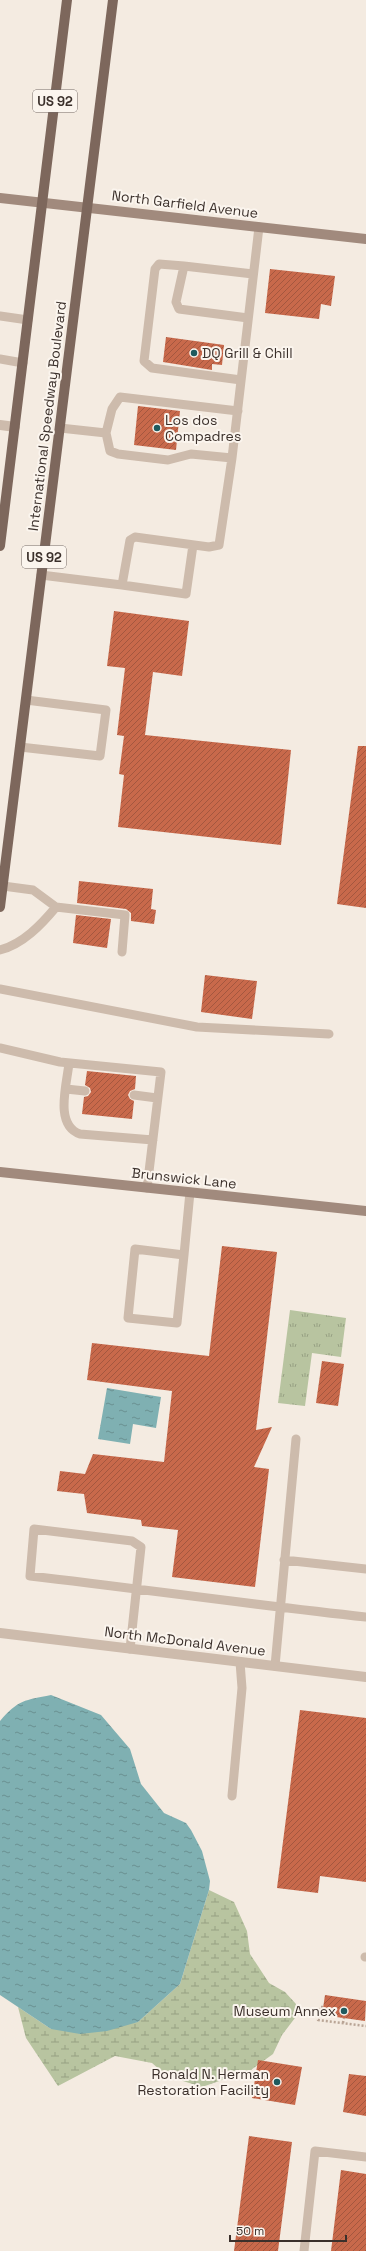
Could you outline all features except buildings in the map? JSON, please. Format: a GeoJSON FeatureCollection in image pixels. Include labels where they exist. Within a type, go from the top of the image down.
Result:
{"type":"FeatureCollection","features":[{"type":"Feature","properties":{"kind":"main road","name":"US 92"},"geometry":{"type":"LineString","coordinates":[[0,546],[3,504],[15,427],[67,0]]}},
{"type":"Feature","properties":{"kind":"main road","name":"International Speedway Boulevard"},"geometry":{"type":"LineString","coordinates":[[0,907],[113,0]]}},
{"type":"Feature","properties":{"kind":"street","name":"North Garfield Avenue"},"geometry":{"type":"LineString","coordinates":[[0,198],[366,239]]}},
{"type":"Feature","properties":{"kind":"street"},"geometry":{"type":"LineString","coordinates":[[0,425],[15,427]]}},
{"type":"Feature","properties":{"kind":"street","name":"Brunswick Lane"},"geometry":{"type":"LineString","coordinates":[[0,1172],[366,1211]]}},
{"type":"Feature","properties":{"kind":"street","name":"North McDonald Avenue"},"geometry":{"type":"LineString","coordinates":[[0,1633],[366,1677]]}},
{"type":"Feature","properties":{"kind":"lane"},"geometry":{"type":"LineString","coordinates":[[122,585],[130,540],[135,537],[209,547],[218,545],[232,458],[259,227]]}},
{"type":"Feature","properties":{"kind":"lane"},"geometry":{"type":"LineString","coordinates":[[241,380],[152,368],[144,361],[155,269],[159,264],[253,274]]}},
{"type":"Feature","properties":{"kind":"lane"},"geometry":{"type":"LineString","coordinates":[[184,266],[176,302],[178,309],[248,318]]}},
{"type":"Feature","properties":{"kind":"lane"},"geometry":{"type":"LineString","coordinates":[[0,316],[28,320]]}},
{"type":"Feature","properties":{"kind":"lane"},"geometry":{"type":"LineString","coordinates":[[0,359],[23,363]]}},
{"type":"Feature","properties":{"kind":"lane"},"geometry":{"type":"LineString","coordinates":[[232,458],[191,454],[168,460],[118,454],[110,451],[106,433],[115,402],[120,397],[238,411]]}},
{"type":"Feature","properties":{"kind":"lane"},"geometry":{"type":"LineString","coordinates":[[60,428],[106,433]]}},
{"type":"Feature","properties":{"kind":"lane"},"geometry":{"type":"LineString","coordinates":[[41,575],[186,594],[193,545]]}},
{"type":"Feature","properties":{"kind":"lane"},"geometry":{"type":"LineString","coordinates":[[20,747],[100,756],[106,710],[26,700]]}},
{"type":"Feature","properties":{"kind":"lane"},"geometry":{"type":"LineString","coordinates":[[2,886],[33,890],[56,907],[125,915],[122,952]]}},
{"type":"Feature","properties":{"kind":"lane"},"geometry":{"type":"LineString","coordinates":[[0,950],[11,948],[41,926],[56,907]]}},
{"type":"Feature","properties":{"kind":"lane"},"geometry":{"type":"LineString","coordinates":[[0,989],[197,1027],[329,1034]]}},
{"type":"Feature","properties":{"kind":"lane"},"geometry":{"type":"LineString","coordinates":[[0,1048],[69,1063],[160,1072],[147,1188]]}},
{"type":"Feature","properties":{"kind":"lane"},"geometry":{"type":"LineString","coordinates":[[69,1063],[66,1089],[65,1122],[71,1131],[80,1134],[153,1140]]}},
{"type":"Feature","properties":{"kind":"lane"},"geometry":{"type":"LineString","coordinates":[[66,1089],[85,1091]]}},
{"type":"Feature","properties":{"kind":"lane"},"geometry":{"type":"LineString","coordinates":[[134,1096],[158,1098]]}},
{"type":"Feature","properties":{"kind":"lane"},"geometry":{"type":"LineString","coordinates":[[184,1255],[135,1249],[128,1318],[177,1323],[184,1255],[190,1192]]}},
{"type":"Feature","properties":{"kind":"lane"},"geometry":{"type":"LineString","coordinates":[[275,1666],[296,1439]]}},
{"type":"Feature","properties":{"kind":"lane"},"geometry":{"type":"LineString","coordinates":[[130,1649],[135,1588],[141,1548],[132,1541],[34,1529],[30,1576],[135,1588],[366,1617]]}},
{"type":"Feature","properties":{"kind":"lane"},"geometry":{"type":"LineString","coordinates":[[284,1560],[366,1569]]}},
{"type":"Feature","properties":{"kind":"lane"},"geometry":{"type":"LineString","coordinates":[[232,1796],[242,1688],[240,1662]]}},
{"type":"Feature","properties":{"kind":"lane"},"geometry":{"type":"LineString","coordinates":[[304,2251],[315,2151],[366,2157]]}},
{"type":"Feature","properties":{"kind":"path"},"geometry":{"type":"LineString","coordinates":[[323,2007],[320,2007],[318,2020],[366,2026]]}},
{"type":"Feature","properties":{"kind":"path"},"geometry":{"type":"LineString","coordinates":[[343,2023],[344,2018]]}},
{"type":"Feature","properties":{"kind":"green space"},"geometry":{"type":"Polygon","coordinates":[[[290,1310],[346,1318],[341,1357],[312,1353],[305,1406],[278,1403],[290,1310]]]}},
{"type":"Feature","properties":{"kind":"green space"},"geometry":{"type":"Polygon","coordinates":[[[209,1890],[234,1902],[247,1931],[250,1954],[269,1983],[285,1992],[296,2004],[298,2014],[282,2035],[273,2054],[251,2070],[202,2087],[167,2076],[152,2063],[115,2056],[58,2086],[26,2038],[18,2007],[51,2029],[138,2022],[180,1984],[209,1890]]]}},
{"type":"Feature","properties":{"kind":"water"},"geometry":{"type":"Polygon","coordinates":[[[107,1388],[161,1397],[156,1428],[133,1424],[130,1444],[98,1439],[107,1388]]]}},
{"type":"Feature","properties":{"kind":"water"},"geometry":{"type":"Polygon","coordinates":[[[51,1695],[101,1715],[130,1749],[141,1784],[164,1813],[186,1823],[191,1830],[202,1851],[210,1881],[209,1890],[180,1984],[138,2022],[107,2031],[80,2034],[51,2029],[0,1995],[0,1721],[6,1714],[22,1702],[51,1695]]]}},
{"type":"Feature","properties":{"kind":"place","name":"DQ Grill & Chill"},"geometry":{"type":"Point","coordinates":[194,353]}},
{"type":"Feature","properties":{"kind":"place","name":"Los dos Compadres"},"geometry":{"type":"Point","coordinates":[157,428]}},
{"type":"Feature","properties":{"kind":"place","name":"Museum Annex"},"geometry":{"type":"Point","coordinates":[344,2011]}},
{"type":"Feature","properties":{"kind":"place","name":"Ronald N. Herman Restoration Facility"},"geometry":{"type":"Point","coordinates":[277,2082]}}]}
